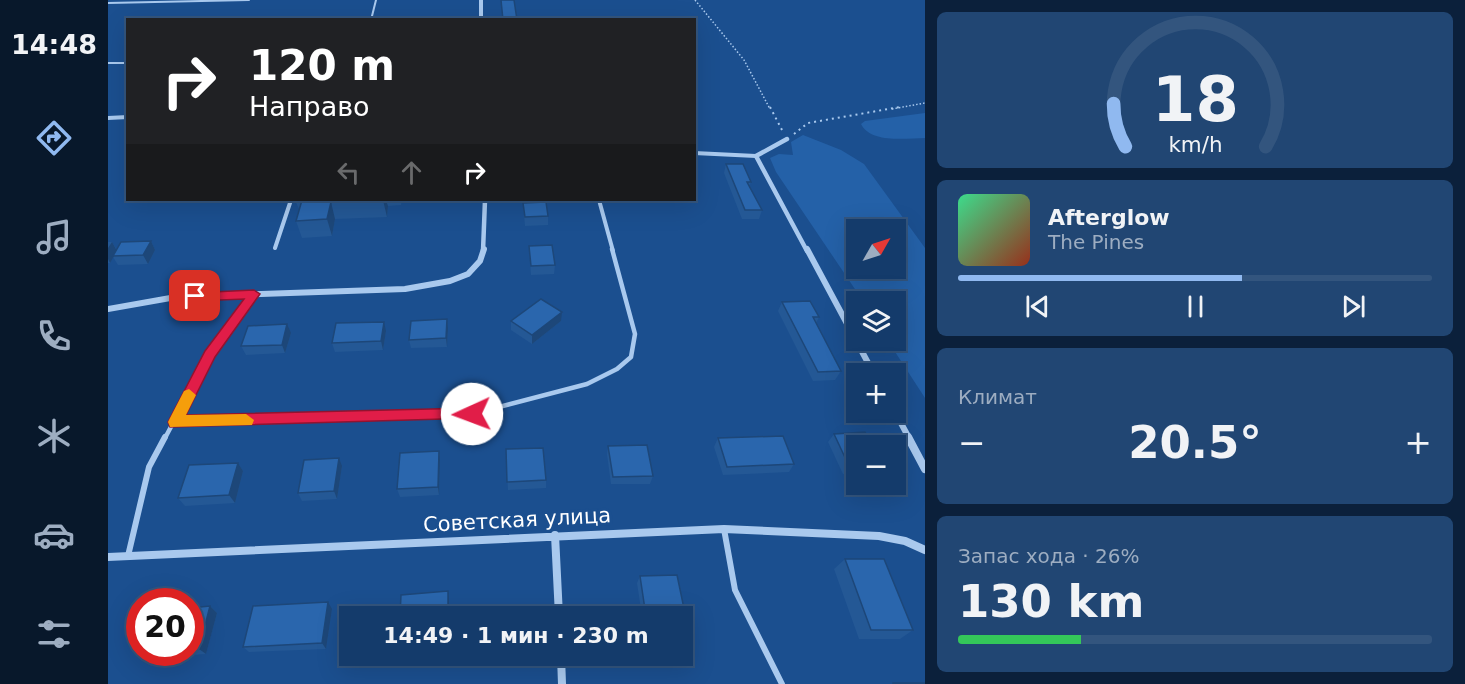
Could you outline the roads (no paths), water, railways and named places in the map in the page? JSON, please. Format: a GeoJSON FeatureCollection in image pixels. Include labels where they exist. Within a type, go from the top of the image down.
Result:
{"type":"FeatureCollection","features":[{"type":"Feature","properties":{"kind":"street"},"geometry":{"type":"LineString","coordinates":[[481,0],[481,18]]}},
{"type":"Feature","properties":{"kind":"street"},"geometry":{"type":"LineString","coordinates":[[787,139],[756,156],[868,363]]}},
{"type":"Feature","properties":{"kind":"street"},"geometry":{"type":"LineString","coordinates":[[108,309],[176,297],[405,290],[450,282],[468,274],[480,261],[484,249],[485,201]]}},
{"type":"Feature","properties":{"kind":"street"},"geometry":{"type":"LineString","coordinates":[[901,423],[925,469]]}},
{"type":"Feature","properties":{"kind":"street","name":"Советская улица"},"geometry":{"type":"LineString","coordinates":[[108,557],[724,529],[879,536],[905,541],[925,550]]}},
{"type":"Feature","properties":{"kind":"street"},"geometry":{"type":"LineString","coordinates":[[555,536],[558,606]]}},
{"type":"Feature","properties":{"kind":"street"},"geometry":{"type":"LineString","coordinates":[[561,666],[562,684]]}},
{"type":"Feature","properties":{"kind":"lane"},"geometry":{"type":"LineString","coordinates":[[108,3],[249,0]]}},
{"type":"Feature","properties":{"kind":"lane"},"geometry":{"type":"LineString","coordinates":[[372,18],[376,0]]}},
{"type":"Feature","properties":{"kind":"lane"},"geometry":{"type":"LineString","coordinates":[[108,63],[126,63]]}},
{"type":"Feature","properties":{"kind":"lane"},"geometry":{"type":"LineString","coordinates":[[108,118],[126,117]]}},
{"type":"Feature","properties":{"kind":"lane"},"geometry":{"type":"LineString","coordinates":[[696,153],[756,156]]}},
{"type":"Feature","properties":{"kind":"lane"},"geometry":{"type":"LineString","coordinates":[[275,248],[291,201]]}},
{"type":"Feature","properties":{"kind":"lane"},"geometry":{"type":"LineString","coordinates":[[176,422],[472,414],[587,384],[617,369],[631,357],[635,334],[599,201]]}},
{"type":"Feature","properties":{"kind":"lane"},"geometry":{"type":"LineString","coordinates":[[128,557],[149,467],[176,422],[210,354],[254,294]]}},
{"type":"Feature","properties":{"kind":"lane"},"geometry":{"type":"LineString","coordinates":[[724,529],[735,590],[782,684]]}}]}
